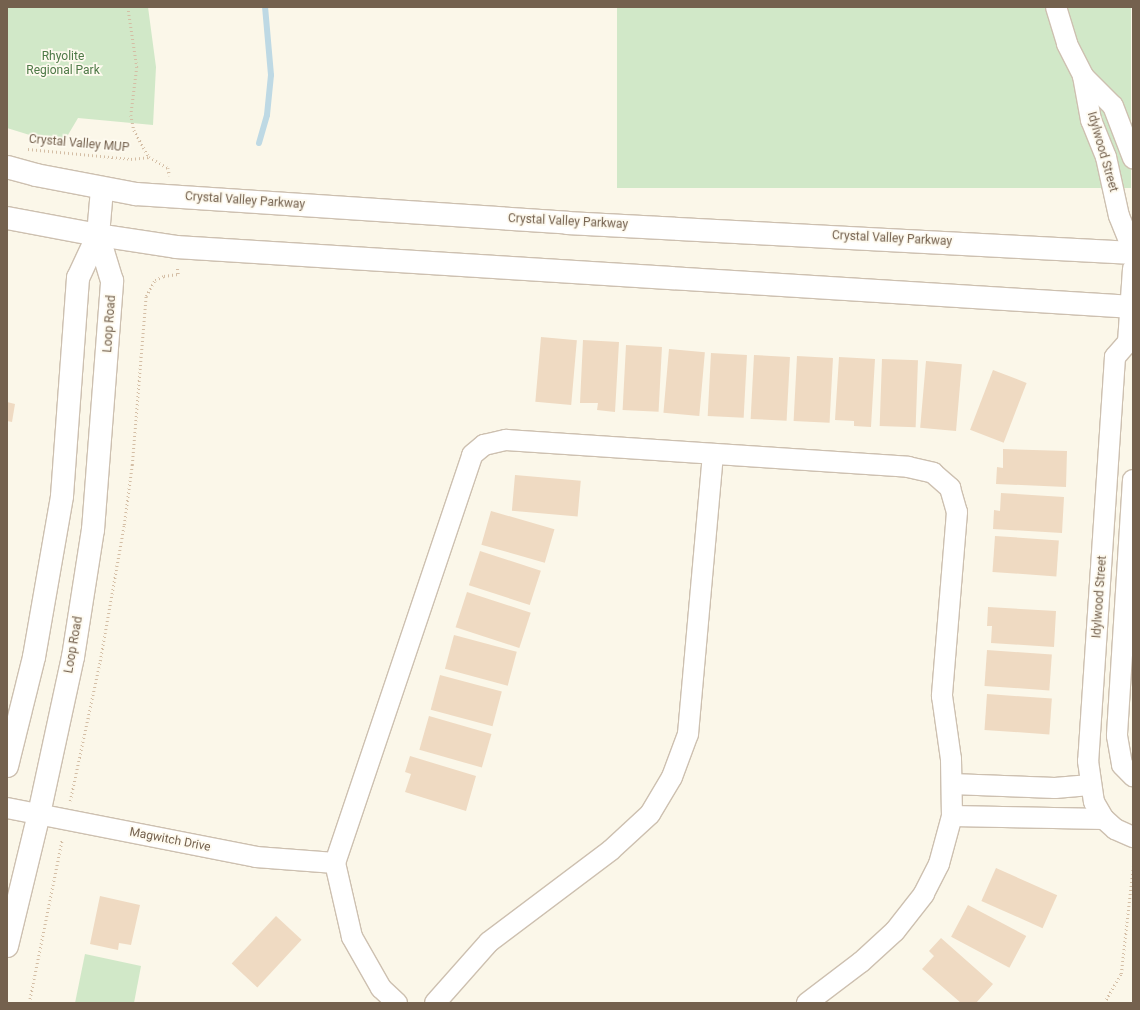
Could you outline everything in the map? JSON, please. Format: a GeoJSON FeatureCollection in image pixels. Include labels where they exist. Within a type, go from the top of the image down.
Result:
{"type":"FeatureCollection","features":[{"type":"Feature","properties":{"kind":"main road","name":"Crystal Valley Parkway"},"geometry":{"type":"LineString","coordinates":[[7,167],[102,189],[136,194],[567,223],[1133,252]]}},
{"type":"Feature","properties":{"kind":"main road"},"geometry":{"type":"LineString","coordinates":[[7,766],[34,657],[62,496],[78,278],[98,235],[102,189]]}},
{"type":"Feature","properties":{"kind":"main road"},"geometry":{"type":"LineString","coordinates":[[7,218],[98,235],[176,247],[1132,307]]}},
{"type":"Feature","properties":{"kind":"main road","name":"Loop Road"},"geometry":{"type":"LineString","coordinates":[[7,946],[39,814],[73,657],[94,522],[112,281],[98,235]]}},
{"type":"Feature","properties":{"kind":"street","name":"Idylwood Street"},"geometry":{"type":"LineString","coordinates":[[1056,7],[1067,44],[1083,76],[1091,120],[1106,157],[1119,216],[1133,252]]}},
{"type":"Feature","properties":{"kind":"street","name":"Idylwood Street"},"geometry":{"type":"LineString","coordinates":[[1083,76],[1113,106],[1133,158]]}},
{"type":"Feature","properties":{"kind":"street","name":"Idylwood Street"},"geometry":{"type":"LineString","coordinates":[[1133,269],[1130,346],[1115,357],[1088,761],[1090,785],[1094,802],[1104,819],[1115,829],[1133,837]]}},
{"type":"Feature","properties":{"kind":"street"},"geometry":{"type":"LineString","coordinates":[[397,1003],[381,988],[352,937],[335,863],[472,456],[484,445],[506,440],[908,466],[933,473],[950,488],[957,512],[942,696],[952,759],[952,816],[939,864],[919,900],[895,931],[867,957],[807,1003]]}},
{"type":"Feature","properties":{"kind":"street"},"geometry":{"type":"LineString","coordinates":[[435,1003],[489,942],[611,850],[650,814],[672,777],[688,734],[713,454]]}},
{"type":"Feature","properties":{"kind":"street"},"geometry":{"type":"LineString","coordinates":[[1133,480],[1117,736],[1122,765],[1133,776]]}},
{"type":"Feature","properties":{"kind":"street"},"geometry":{"type":"LineString","coordinates":[[952,784],[1055,788],[1090,785]]}},
{"type":"Feature","properties":{"kind":"street","name":"Magwitch Drive"},"geometry":{"type":"LineString","coordinates":[[7,808],[256,857],[335,863]]}},
{"type":"Feature","properties":{"kind":"street"},"geometry":{"type":"LineString","coordinates":[[952,816],[1104,819]]}},
{"type":"Feature","properties":{"kind":"path","name":"Crystal Valley MUP"},"geometry":{"type":"LineString","coordinates":[[20,148],[131,159],[149,156],[134,130],[131,115],[137,67],[128,7]]}},
{"type":"Feature","properties":{"kind":"path"},"geometry":{"type":"LineString","coordinates":[[1104,1003],[1120,974],[1133,867]]}},
{"type":"Feature","properties":{"kind":"green space","name":"Rhyolite Regional Park"},"geometry":{"type":"Polygon","coordinates":[[[7,7],[148,7],[156,67],[153,125],[78,118],[62,145],[7,128],[7,7]]]}},
{"type":"Feature","properties":{"kind":"green space"},"geometry":{"type":"Polygon","coordinates":[[[617,7],[1131,7],[1131,188],[617,188],[617,7]]]}},
{"type":"Feature","properties":{"kind":"green space"},"geometry":{"type":"Polygon","coordinates":[[[85,954],[141,966],[134,1003],[75,1003],[85,954]]]}},
{"type":"Feature","properties":{"kind":"building"},"geometry":{"type":"Polygon","coordinates":[[[541,337],[577,340],[571,405],[535,402],[541,337]]]}},
{"type":"Feature","properties":{"kind":"building"},"geometry":{"type":"Polygon","coordinates":[[[583,340],[619,342],[615,412],[597,410],[598,403],[580,403],[583,340]]]}},
{"type":"Feature","properties":{"kind":"building"},"geometry":{"type":"Polygon","coordinates":[[[626,345],[662,347],[659,412],[623,410],[626,345]]]}},
{"type":"Feature","properties":{"kind":"building"},"geometry":{"type":"Polygon","coordinates":[[[669,349],[705,352],[699,416],[663,413],[669,349]]]}},
{"type":"Feature","properties":{"kind":"building"},"geometry":{"type":"Polygon","coordinates":[[[711,353],[747,355],[744,418],[708,416],[711,353]]]}},
{"type":"Feature","properties":{"kind":"building"},"geometry":{"type":"Polygon","coordinates":[[[754,355],[790,357],[787,421],[751,419],[754,355]]]}},
{"type":"Feature","properties":{"kind":"building"},"geometry":{"type":"Polygon","coordinates":[[[797,356],[833,358],[830,423],[794,421],[797,356]]]}},
{"type":"Feature","properties":{"kind":"building"},"geometry":{"type":"Polygon","coordinates":[[[839,357],[875,359],[871,427],[854,426],[854,421],[835,420],[839,357]]]}},
{"type":"Feature","properties":{"kind":"building"},"geometry":{"type":"Polygon","coordinates":[[[882,359],[918,360],[916,427],[880,426],[882,359]]]}},
{"type":"Feature","properties":{"kind":"building"},"geometry":{"type":"Polygon","coordinates":[[[926,361],[962,364],[956,431],[920,428],[926,361]]]}},
{"type":"Feature","properties":{"kind":"building"},"geometry":{"type":"Polygon","coordinates":[[[993,370],[1027,383],[1004,443],[970,430],[993,370]]]}},
{"type":"Feature","properties":{"kind":"building"},"geometry":{"type":"Polygon","coordinates":[[[7,402],[15,404],[12,422],[7,421],[7,402]]]}},
{"type":"Feature","properties":{"kind":"building"},"geometry":{"type":"Polygon","coordinates":[[[1003,449],[1067,451],[1066,487],[996,484],[997,467],[1003,468],[1003,449]]]}},
{"type":"Feature","properties":{"kind":"building"},"geometry":{"type":"Polygon","coordinates":[[[515,475],[581,481],[578,517],[512,511],[515,475]]]}},
{"type":"Feature","properties":{"kind":"building"},"geometry":{"type":"Polygon","coordinates":[[[1001,493],[1064,497],[1062,533],[993,529],[994,510],[1000,511],[1001,493]]]}},
{"type":"Feature","properties":{"kind":"building"},"geometry":{"type":"Polygon","coordinates":[[[491,511],[554,529],[545,563],[481,545],[491,511]]]}},
{"type":"Feature","properties":{"kind":"building"},"geometry":{"type":"Polygon","coordinates":[[[995,536],[1059,540],[1056,576],[992,572],[995,536]]]}},
{"type":"Feature","properties":{"kind":"building"},"geometry":{"type":"Polygon","coordinates":[[[480,551],[541,571],[530,605],[469,585],[480,551]]]}},
{"type":"Feature","properties":{"kind":"building"},"geometry":{"type":"Polygon","coordinates":[[[467,592],[531,613],[519,648],[456,627],[467,592]]]}},
{"type":"Feature","properties":{"kind":"building"},"geometry":{"type":"Polygon","coordinates":[[[988,607],[1056,611],[1054,647],[991,643],[992,626],[987,626],[988,607]]]}},
{"type":"Feature","properties":{"kind":"building"},"geometry":{"type":"Polygon","coordinates":[[[454,635],[517,652],[508,686],[445,669],[454,635]]]}},
{"type":"Feature","properties":{"kind":"building"},"geometry":{"type":"Polygon","coordinates":[[[987,650],[1052,655],[1049,690],[984,686],[987,650]]]}},
{"type":"Feature","properties":{"kind":"building"},"geometry":{"type":"Polygon","coordinates":[[[440,675],[502,692],[493,726],[431,710],[440,675]]]}},
{"type":"Feature","properties":{"kind":"building"},"geometry":{"type":"Polygon","coordinates":[[[987,694],[1052,699],[1049,734],[984,730],[987,694]]]}},
{"type":"Feature","properties":{"kind":"building"},"geometry":{"type":"Polygon","coordinates":[[[429,716],[491,734],[482,768],[419,750],[429,716]]]}},
{"type":"Feature","properties":{"kind":"building"},"geometry":{"type":"Polygon","coordinates":[[[410,756],[476,776],[466,811],[405,792],[411,774],[405,772],[410,756]]]}},
{"type":"Feature","properties":{"kind":"building"},"geometry":{"type":"Polygon","coordinates":[[[996,868],[1057,895],[1043,928],[981,901],[996,868]]]}},
{"type":"Feature","properties":{"kind":"building"},"geometry":{"type":"Polygon","coordinates":[[[100,896],[140,905],[131,945],[119,943],[118,950],[90,944],[100,896]]]}},
{"type":"Feature","properties":{"kind":"building"},"geometry":{"type":"Polygon","coordinates":[[[968,905],[1026,936],[1009,968],[951,937],[968,905]]]}},
{"type":"Feature","properties":{"kind":"building"},"geometry":{"type":"Polygon","coordinates":[[[276,916],[302,940],[257,987],[232,964],[276,916]]]}},
{"type":"Feature","properties":{"kind":"building"},"geometry":{"type":"Polygon","coordinates":[[[941,938],[993,984],[976,1003],[961,1003],[922,969],[934,956],[929,951],[941,938]]]}},
{"type":"Feature","properties":{"kind":"waterway"},"geometry":{"type":"LineString","coordinates":[[259,143],[267,115],[271,75],[265,7]]}}]}
